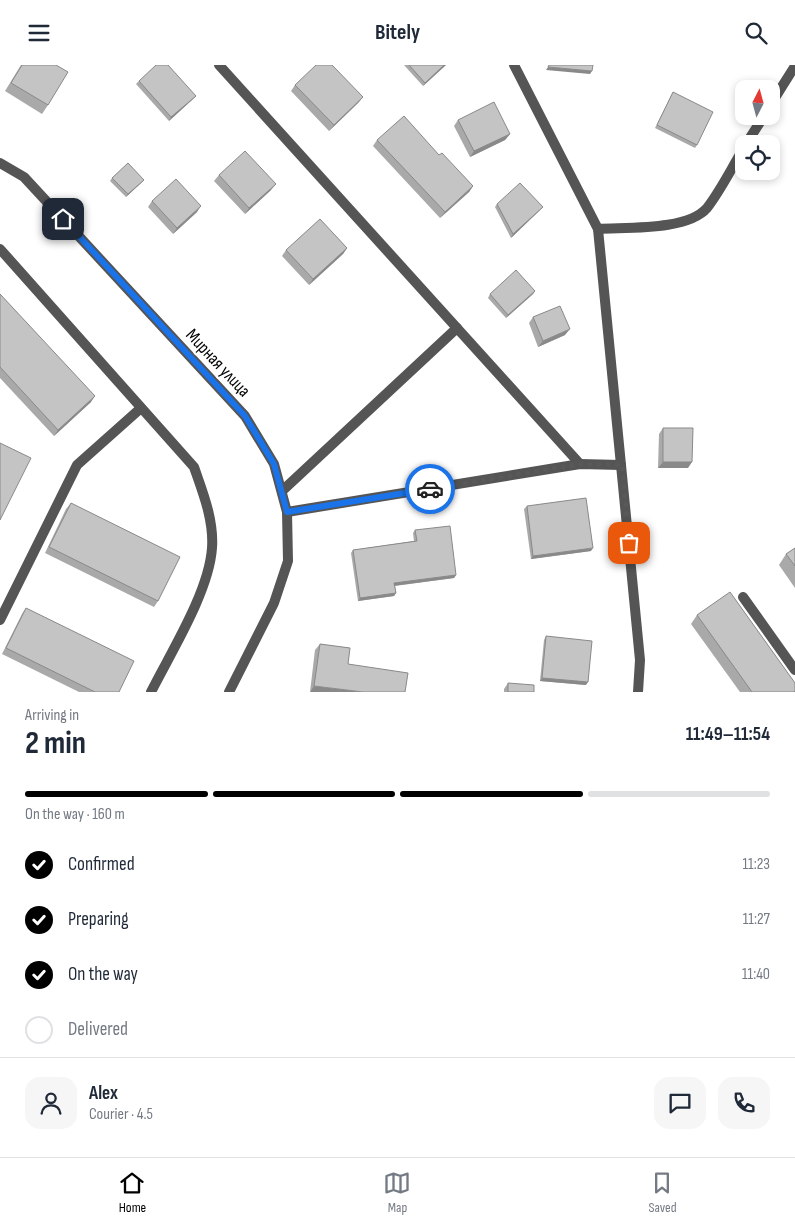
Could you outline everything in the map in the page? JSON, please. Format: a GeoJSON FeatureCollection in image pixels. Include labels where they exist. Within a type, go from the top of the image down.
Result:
{"type":"FeatureCollection","features":[{"type":"Feature","properties":{"kind":"street"},"geometry":{"type":"LineString","coordinates":[[218,65],[580,464]]}},
{"type":"Feature","properties":{"kind":"street"},"geometry":{"type":"LineString","coordinates":[[514,65],[598,229],[640,661],[638,692]]}},
{"type":"Feature","properties":{"kind":"street"},"geometry":{"type":"LineString","coordinates":[[780,90],[795,66]]}},
{"type":"Feature","properties":{"kind":"street"},"geometry":{"type":"LineString","coordinates":[[598,229],[673,224],[694,218],[706,208],[735,162]]}},
{"type":"Feature","properties":{"kind":"street","name":"Мирная улица"},"geometry":{"type":"LineString","coordinates":[[0,163],[24,177],[245,416],[274,464],[287,512],[288,561],[274,603],[229,692]]}},
{"type":"Feature","properties":{"kind":"street"},"geometry":{"type":"LineString","coordinates":[[0,249],[194,467],[209,510],[212,548],[203,589],[151,692]]}},
{"type":"Feature","properties":{"kind":"street"},"geometry":{"type":"LineString","coordinates":[[282,491],[457,328]]}},
{"type":"Feature","properties":{"kind":"street"},"geometry":{"type":"LineString","coordinates":[[0,620],[77,465],[141,408]]}},
{"type":"Feature","properties":{"kind":"street"},"geometry":{"type":"LineString","coordinates":[[287,512],[580,464],[622,465]]}},
{"type":"Feature","properties":{"kind":"street"},"geometry":{"type":"LineString","coordinates":[[743,597],[795,669]]}},
{"type":"Feature","properties":{"kind":"building"},"geometry":{"type":"Polygon","coordinates":[[[22,65],[56,65],[68,72],[48,105],[11,83],[22,65]]]}},
{"type":"Feature","properties":{"kind":"building"},"geometry":{"type":"Polygon","coordinates":[[[156,65],[168,65],[196,96],[171,117],[139,81],[156,65]]]}},
{"type":"Feature","properties":{"kind":"building"},"geometry":{"type":"Polygon","coordinates":[[[316,65],[332,65],[363,97],[334,125],[295,85],[316,65]]]}},
{"type":"Feature","properties":{"kind":"building"},"geometry":{"type":"Polygon","coordinates":[[[409,65],[444,65],[425,83],[409,65]]]}},
{"type":"Feature","properties":{"kind":"building"},"geometry":{"type":"Polygon","coordinates":[[[549,65],[593,65],[592,71],[548,67],[549,65]]]}},
{"type":"Feature","properties":{"kind":"building"},"geometry":{"type":"Polygon","coordinates":[[[673,92],[713,112],[697,145],[657,125],[673,92]]]}},
{"type":"Feature","properties":{"kind":"building"},"geometry":{"type":"Polygon","coordinates":[[[494,102],[510,134],[474,151],[458,120],[494,102]]]}},
{"type":"Feature","properties":{"kind":"building"},"geometry":{"type":"Polygon","coordinates":[[[404,116],[439,155],[442,153],[473,186],[445,212],[377,140],[404,116]]]}},
{"type":"Feature","properties":{"kind":"building"},"geometry":{"type":"Polygon","coordinates":[[[245,151],[276,184],[249,208],[219,175],[245,151]]]}},
{"type":"Feature","properties":{"kind":"building"},"geometry":{"type":"Polygon","coordinates":[[[128,163],[144,180],[128,194],[112,178],[128,163]]]}},
{"type":"Feature","properties":{"kind":"building"},"geometry":{"type":"Polygon","coordinates":[[[176,179],[201,206],[177,228],[152,201],[176,179]]]}},
{"type":"Feature","properties":{"kind":"building"},"geometry":{"type":"Polygon","coordinates":[[[520,183],[543,207],[513,234],[497,204],[520,183]]]}},
{"type":"Feature","properties":{"kind":"building"},"geometry":{"type":"Polygon","coordinates":[[[320,219],[347,248],[313,279],[286,250],[320,219]]]}},
{"type":"Feature","properties":{"kind":"building"},"geometry":{"type":"Polygon","coordinates":[[[516,270],[535,291],[508,315],[490,294],[516,270]]]}},
{"type":"Feature","properties":{"kind":"building"},"geometry":{"type":"Polygon","coordinates":[[[0,294],[95,396],[58,430],[0,367],[0,294]]]}},
{"type":"Feature","properties":{"kind":"building"},"geometry":{"type":"Polygon","coordinates":[[[560,306],[570,329],[543,341],[533,317],[560,306]]]}},
{"type":"Feature","properties":{"kind":"building"},"geometry":{"type":"Polygon","coordinates":[[[663,428],[693,428],[692,462],[663,462],[663,428]]]}},
{"type":"Feature","properties":{"kind":"building"},"geometry":{"type":"Polygon","coordinates":[[[0,443],[31,458],[0,520],[0,443]]]}},
{"type":"Feature","properties":{"kind":"building"},"geometry":{"type":"Polygon","coordinates":[[[586,498],[593,548],[533,556],[527,506],[586,498]]]}},
{"type":"Feature","properties":{"kind":"building"},"geometry":{"type":"Polygon","coordinates":[[[71,503],[180,557],[158,601],[49,547],[71,503]]]}},
{"type":"Feature","properties":{"kind":"building"},"geometry":{"type":"Polygon","coordinates":[[[450,526],[456,575],[394,583],[396,593],[360,598],[353,550],[417,541],[415,530],[450,526]]]}},
{"type":"Feature","properties":{"kind":"building"},"geometry":{"type":"Polygon","coordinates":[[[795,548],[795,566],[786,554],[795,548]]]}},
{"type":"Feature","properties":{"kind":"building"},"geometry":{"type":"Polygon","coordinates":[[[730,592],[795,683],[794,692],[752,692],[697,615],[730,592]]]}},
{"type":"Feature","properties":{"kind":"building"},"geometry":{"type":"Polygon","coordinates":[[[26,608],[134,661],[119,692],[95,692],[6,648],[26,608]]]}},
{"type":"Feature","properties":{"kind":"building"},"geometry":{"type":"Polygon","coordinates":[[[546,636],[592,641],[588,682],[542,678],[546,636]]]}},
{"type":"Feature","properties":{"kind":"building"},"geometry":{"type":"Polygon","coordinates":[[[320,644],[350,648],[348,664],[408,673],[405,692],[363,692],[314,686],[320,644]]]}},
{"type":"Feature","properties":{"kind":"building"},"geometry":{"type":"Polygon","coordinates":[[[508,683],[534,685],[534,692],[508,692],[508,683]]]}},
{"type":"Feature","properties":{"kind":"way so far"},"geometry":{"type":"LineString","coordinates":[[430,489],[580,464],[622,465],[629,543]]}},
{"type":"Feature","properties":{"kind":"route"},"geometry":{"type":"LineString","coordinates":[[63,219],[245,416],[274,464],[287,512],[430,489]]}}]}
